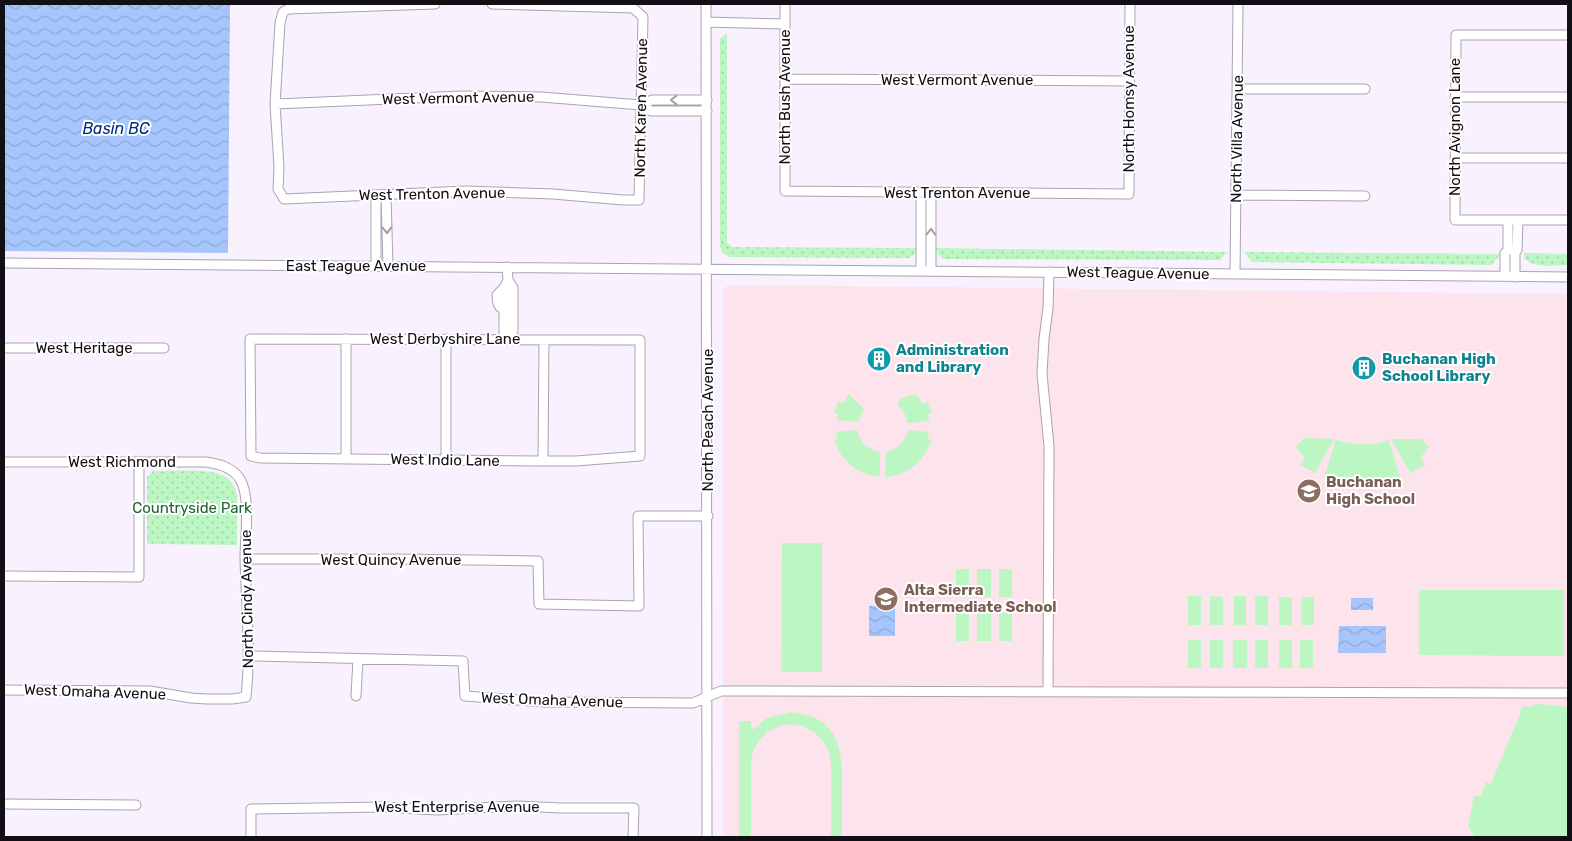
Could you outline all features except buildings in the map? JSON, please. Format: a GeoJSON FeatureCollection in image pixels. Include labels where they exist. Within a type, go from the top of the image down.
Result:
{"type":"FeatureCollection","features":[{"type":"Feature","properties":{"kind":"street"},"geometry":{"type":"LineString","coordinates":[[275,104],[280,23],[283,12],[288,9],[435,4]]}},
{"type":"Feature","properties":{"kind":"street","name":"North Karen Avenue"},"geometry":{"type":"LineString","coordinates":[[492,4],[633,8],[643,17],[639,200]]}},
{"type":"Feature","properties":{"kind":"street","name":"North Peach Avenue"},"geometry":{"type":"LineString","coordinates":[[706,4],[708,268],[707,837]]}},
{"type":"Feature","properties":{"kind":"street","name":"North Bush Avenue"},"geometry":{"type":"LineString","coordinates":[[784,4],[785,191]]}},
{"type":"Feature","properties":{"kind":"street","name":"North Homsy Avenue"},"geometry":{"type":"LineString","coordinates":[[1129,194],[1130,4]]}},
{"type":"Feature","properties":{"kind":"street","name":"North Villa Avenue"},"geometry":{"type":"LineString","coordinates":[[1235,274],[1238,4]]}},
{"type":"Feature","properties":{"kind":"street"},"geometry":{"type":"LineString","coordinates":[[706,22],[785,24]]}},
{"type":"Feature","properties":{"kind":"street","name":"North Avignon Lane"},"geometry":{"type":"LineString","coordinates":[[1508,220],[1455,220],[1456,35],[1568,35]]}},
{"type":"Feature","properties":{"kind":"street","name":"West Vermont Avenue"},"geometry":{"type":"LineString","coordinates":[[785,79],[1129,82]]}},
{"type":"Feature","properties":{"kind":"street"},"geometry":{"type":"LineString","coordinates":[[1238,89],[1365,89]]}},
{"type":"Feature","properties":{"kind":"street","name":"West Vermont Avenue"},"geometry":{"type":"LineString","coordinates":[[275,104],[461,96],[541,97],[641,105],[651,111],[707,112]]}},
{"type":"Feature","properties":{"kind":"street"},"geometry":{"type":"LineString","coordinates":[[1455,97],[1568,97]]}},
{"type":"Feature","properties":{"kind":"street","name":"West Vermont Avenue"},"geometry":{"type":"LineString","coordinates":[[641,105],[652,100],[707,100]]}},
{"type":"Feature","properties":{"kind":"street","name":"West Trenton Avenue"},"geometry":{"type":"LineString","coordinates":[[275,104],[279,167],[278,189],[284,199],[466,191],[553,194],[639,200]]}},
{"type":"Feature","properties":{"kind":"street"},"geometry":{"type":"LineString","coordinates":[[1455,158],[1568,158]]}},
{"type":"Feature","properties":{"kind":"street","name":"West Trenton Avenue"},"geometry":{"type":"LineString","coordinates":[[785,191],[1129,194]]}},
{"type":"Feature","properties":{"kind":"street"},"geometry":{"type":"LineString","coordinates":[[921,193],[926,271]]}},
{"type":"Feature","properties":{"kind":"street"},"geometry":{"type":"LineString","coordinates":[[926,271],[931,193]]}},
{"type":"Feature","properties":{"kind":"street"},"geometry":{"type":"LineString","coordinates":[[376,195],[376,266]]}},
{"type":"Feature","properties":{"kind":"street"},"geometry":{"type":"LineString","coordinates":[[386,195],[388,266]]}},
{"type":"Feature","properties":{"kind":"street"},"geometry":{"type":"LineString","coordinates":[[1236,195],[1365,196]]}},
{"type":"Feature","properties":{"kind":"street"},"geometry":{"type":"LineString","coordinates":[[1505,276],[1505,253],[1508,250],[1508,220],[1568,220]]}},
{"type":"Feature","properties":{"kind":"street"},"geometry":{"type":"LineString","coordinates":[[1515,277],[1518,220]]}},
{"type":"Feature","properties":{"kind":"street","name":"East Teague Avenue"},"geometry":{"type":"LineString","coordinates":[[4,263],[708,268]]}},
{"type":"Feature","properties":{"kind":"street"},"geometry":{"type":"LineString","coordinates":[[507,266],[506,284],[497,295],[497,303],[509,309]]}},
{"type":"Feature","properties":{"kind":"street","name":"West Teague Avenue"},"geometry":{"type":"LineString","coordinates":[[708,268],[1568,277]]}},
{"type":"Feature","properties":{"kind":"street"},"geometry":{"type":"LineString","coordinates":[[1048,692],[1048,446],[1042,374],[1049,272]]}},
{"type":"Feature","properties":{"kind":"street"},"geometry":{"type":"LineString","coordinates":[[506,284],[513,288],[504,332],[508,340]]}},
{"type":"Feature","properties":{"kind":"street","name":"West Derbyshire Lane"},"geometry":{"type":"LineString","coordinates":[[251,456],[250,339],[640,340],[640,456]]}},
{"type":"Feature","properties":{"kind":"street"},"geometry":{"type":"LineString","coordinates":[[346,339],[346,459]]}},
{"type":"Feature","properties":{"kind":"street"},"geometry":{"type":"LineString","coordinates":[[446,339],[446,460]]}},
{"type":"Feature","properties":{"kind":"street"},"geometry":{"type":"LineString","coordinates":[[543,461],[544,340]]}},
{"type":"Feature","properties":{"kind":"street","name":"West Heritage"},"geometry":{"type":"LineString","coordinates":[[4,348],[164,348]]}},
{"type":"Feature","properties":{"kind":"street","name":"West Indio Lane"},"geometry":{"type":"LineString","coordinates":[[251,456],[260,458],[543,461],[576,461],[640,456]]}},
{"type":"Feature","properties":{"kind":"street","name":"West Richmond"},"geometry":{"type":"LineString","coordinates":[[4,462],[218,463],[236,474]]}},
{"type":"Feature","properties":{"kind":"street"},"geometry":{"type":"LineString","coordinates":[[4,576],[139,576],[139,462]]}},
{"type":"Feature","properties":{"kind":"street","name":"North Cindy Avenue"},"geometry":{"type":"LineString","coordinates":[[236,474],[244,489],[246,499],[249,656],[246,696]]}},
{"type":"Feature","properties":{"kind":"street","name":"West Quincy Avenue"},"geometry":{"type":"LineString","coordinates":[[246,559],[538,561],[539,604],[639,606],[638,516],[708,516]]}},
{"type":"Feature","properties":{"kind":"street","name":"West Omaha Avenue"},"geometry":{"type":"LineString","coordinates":[[249,656],[463,660],[465,696],[479,698],[544,702],[693,703],[707,697]]}},
{"type":"Feature","properties":{"kind":"street"},"geometry":{"type":"LineString","coordinates":[[356,696],[358,659]]}},
{"type":"Feature","properties":{"kind":"street","name":"West Omaha Avenue"},"geometry":{"type":"LineString","coordinates":[[4,690],[150,691],[206,699],[232,699],[246,696]]}},
{"type":"Feature","properties":{"kind":"street"},"geometry":{"type":"LineString","coordinates":[[707,697],[721,691],[1568,693]]}},
{"type":"Feature","properties":{"kind":"street"},"geometry":{"type":"LineString","coordinates":[[4,804],[136,805]]}},
{"type":"Feature","properties":{"kind":"street","name":"West Enterprise Avenue"},"geometry":{"type":"LineString","coordinates":[[251,837],[251,809],[383,807],[437,810],[517,806],[634,808],[634,837]]}},
{"type":"Feature","properties":{"kind":"shaded area"},"geometry":{"type":"Polygon","coordinates":[[[728,285],[1568,294],[1568,837],[723,837],[723,290],[728,285]]]}},
{"type":"Feature","properties":{"kind":"green space"},"geometry":{"type":"Polygon","coordinates":[[[727,33],[727,243],[732,247],[916,248],[914,255],[909,258],[729,257],[723,253],[720,247],[720,39],[727,33]]]}},
{"type":"Feature","properties":{"kind":"green space"},"geometry":{"type":"Polygon","coordinates":[[[936,248],[1227,252],[1220,260],[944,259],[938,255],[936,248]]]}},
{"type":"Feature","properties":{"kind":"green space"},"geometry":{"type":"Polygon","coordinates":[[[1244,252],[1501,254],[1491,265],[1252,262],[1244,252]]]}},
{"type":"Feature","properties":{"kind":"green space"},"geometry":{"type":"Polygon","coordinates":[[[1524,253],[1568,254],[1568,265],[1545,266],[1534,264],[1524,258],[1524,253]]]}},
{"type":"Feature","properties":{"kind":"green space"},"geometry":{"type":"Polygon","coordinates":[[[849,394],[864,409],[858,422],[836,420],[838,414],[834,413],[838,401],[842,404],[849,394]]]}},
{"type":"Feature","properties":{"kind":"green space"},"geometry":{"type":"Polygon","coordinates":[[[916,394],[923,404],[927,402],[932,413],[928,414],[929,421],[908,423],[904,412],[897,405],[900,399],[916,394]]]}},
{"type":"Feature","properties":{"kind":"green space"},"geometry":{"type":"Polygon","coordinates":[[[857,430],[865,445],[880,452],[880,477],[864,473],[851,466],[837,448],[834,440],[838,439],[836,432],[857,430]]]}},
{"type":"Feature","properties":{"kind":"green space"},"geometry":{"type":"Polygon","coordinates":[[[908,430],[929,432],[927,439],[932,440],[914,466],[901,474],[885,477],[886,452],[901,444],[908,430]]]}},
{"type":"Feature","properties":{"kind":"green space"},"geometry":{"type":"Polygon","coordinates":[[[1304,438],[1334,439],[1315,473],[1300,465],[1304,457],[1296,447],[1304,438]]]}},
{"type":"Feature","properties":{"kind":"green space"},"geometry":{"type":"Polygon","coordinates":[[[1391,439],[1421,439],[1429,447],[1421,457],[1425,465],[1410,473],[1391,439]]]}},
{"type":"Feature","properties":{"kind":"green space"},"geometry":{"type":"Polygon","coordinates":[[[1336,440],[1362,444],[1389,440],[1400,477],[1362,484],[1324,477],[1336,440]]]}},
{"type":"Feature","properties":{"kind":"green space","name":"Countryside Park"},"geometry":{"type":"Polygon","coordinates":[[[190,470],[218,473],[229,480],[237,495],[237,545],[147,544],[147,477],[153,471],[190,470]]]}},
{"type":"Feature","properties":{"kind":"green space"},"geometry":{"type":"Polygon","coordinates":[[[782,543],[822,543],[822,672],[781,672],[782,543]]]}},
{"type":"Feature","properties":{"kind":"green space"},"geometry":{"type":"Polygon","coordinates":[[[956,569],[969,569],[969,597],[956,597],[956,569]]]}},
{"type":"Feature","properties":{"kind":"green space"},"geometry":{"type":"Polygon","coordinates":[[[977,569],[991,569],[991,597],[977,597],[977,569]]]}},
{"type":"Feature","properties":{"kind":"green space"},"geometry":{"type":"Polygon","coordinates":[[[999,569],[1012,569],[1012,597],[999,597],[999,569]]]}},
{"type":"Feature","properties":{"kind":"green space"},"geometry":{"type":"Polygon","coordinates":[[[1419,590],[1564,590],[1564,656],[1419,655],[1419,590]]]}},
{"type":"Feature","properties":{"kind":"green space"},"geometry":{"type":"Polygon","coordinates":[[[1188,596],[1201,596],[1201,625],[1188,625],[1188,596]]]}},
{"type":"Feature","properties":{"kind":"green space"},"geometry":{"type":"Polygon","coordinates":[[[1210,596],[1223,597],[1223,625],[1210,625],[1210,596]]]}},
{"type":"Feature","properties":{"kind":"green space"},"geometry":{"type":"Polygon","coordinates":[[[1234,596],[1246,596],[1246,625],[1234,625],[1234,596]]]}},
{"type":"Feature","properties":{"kind":"green space"},"geometry":{"type":"Polygon","coordinates":[[[1255,596],[1268,596],[1268,625],[1255,625],[1255,596]]]}},
{"type":"Feature","properties":{"kind":"green space"},"geometry":{"type":"Polygon","coordinates":[[[1279,597],[1292,597],[1292,625],[1279,625],[1279,597]]]}},
{"type":"Feature","properties":{"kind":"green space"},"geometry":{"type":"Polygon","coordinates":[[[1301,597],[1314,597],[1314,625],[1301,625],[1301,597]]]}},
{"type":"Feature","properties":{"kind":"green space"},"geometry":{"type":"Polygon","coordinates":[[[956,613],[969,613],[969,641],[956,641],[956,613]]]}},
{"type":"Feature","properties":{"kind":"green space"},"geometry":{"type":"Polygon","coordinates":[[[977,613],[991,613],[991,641],[977,641],[977,613]]]}},
{"type":"Feature","properties":{"kind":"green space"},"geometry":{"type":"Polygon","coordinates":[[[999,613],[1012,613],[1012,641],[999,641],[999,613]]]}},
{"type":"Feature","properties":{"kind":"green space"},"geometry":{"type":"Polygon","coordinates":[[[1188,640],[1201,640],[1201,668],[1188,668],[1188,640]]]}},
{"type":"Feature","properties":{"kind":"green space"},"geometry":{"type":"Polygon","coordinates":[[[1210,640],[1223,640],[1223,668],[1210,668],[1210,640]]]}},
{"type":"Feature","properties":{"kind":"green space"},"geometry":{"type":"Polygon","coordinates":[[[1233,640],[1247,640],[1247,668],[1233,668],[1233,640]]]}},
{"type":"Feature","properties":{"kind":"green space"},"geometry":{"type":"Polygon","coordinates":[[[1255,640],[1268,640],[1268,668],[1255,668],[1255,640]]]}},
{"type":"Feature","properties":{"kind":"green space"},"geometry":{"type":"Polygon","coordinates":[[[1279,640],[1292,640],[1292,668],[1279,668],[1279,640]]]}},
{"type":"Feature","properties":{"kind":"green space"},"geometry":{"type":"Polygon","coordinates":[[[1300,640],[1313,640],[1313,668],[1300,668],[1300,640]]]}},
{"type":"Feature","properties":{"kind":"green space"},"geometry":{"type":"Polygon","coordinates":[[[1539,704],[1568,707],[1568,837],[1475,837],[1468,826],[1474,796],[1481,796],[1486,782],[1491,784],[1523,706],[1529,707],[1539,704]]]}},
{"type":"Feature","properties":{"kind":"green space"},"geometry":{"type":"Polygon","coordinates":[[[791,712],[807,715],[819,720],[828,727],[839,747],[842,772],[842,837],[831,837],[831,764],[829,752],[823,741],[814,732],[803,726],[791,724],[779,726],[767,732],[759,740],[753,751],[751,764],[751,837],[739,837],[739,721],[751,721],[751,731],[767,718],[791,712]]]}},
{"type":"Feature","properties":{"kind":"water","name":"Basin BC"},"geometry":{"type":"Polygon","coordinates":[[[4,4],[230,4],[228,253],[4,251],[4,4]]]}},
{"type":"Feature","properties":{"kind":"water"},"geometry":{"type":"Polygon","coordinates":[[[1351,598],[1373,598],[1373,610],[1351,610],[1351,598]]]}},
{"type":"Feature","properties":{"kind":"water"},"geometry":{"type":"Polygon","coordinates":[[[869,606],[895,606],[895,636],[869,636],[869,606]]]}},
{"type":"Feature","properties":{"kind":"water"},"geometry":{"type":"Polygon","coordinates":[[[1339,626],[1386,626],[1386,653],[1338,653],[1339,626]]]}},
{"type":"Feature","properties":{"kind":"place","name":"Administration and Library"},"geometry":{"type":"Point","coordinates":[879,359]}},
{"type":"Feature","properties":{"kind":"place","name":"Buchanan High School Library"},"geometry":{"type":"Point","coordinates":[1364,368]}},
{"type":"Feature","properties":{"kind":"place","name":"Buchanan High School"},"geometry":{"type":"Point","coordinates":[1309,491]}},
{"type":"Feature","properties":{"kind":"place","name":"Alta Sierra Intermediate School"},"geometry":{"type":"Point","coordinates":[886,599]}}]}
